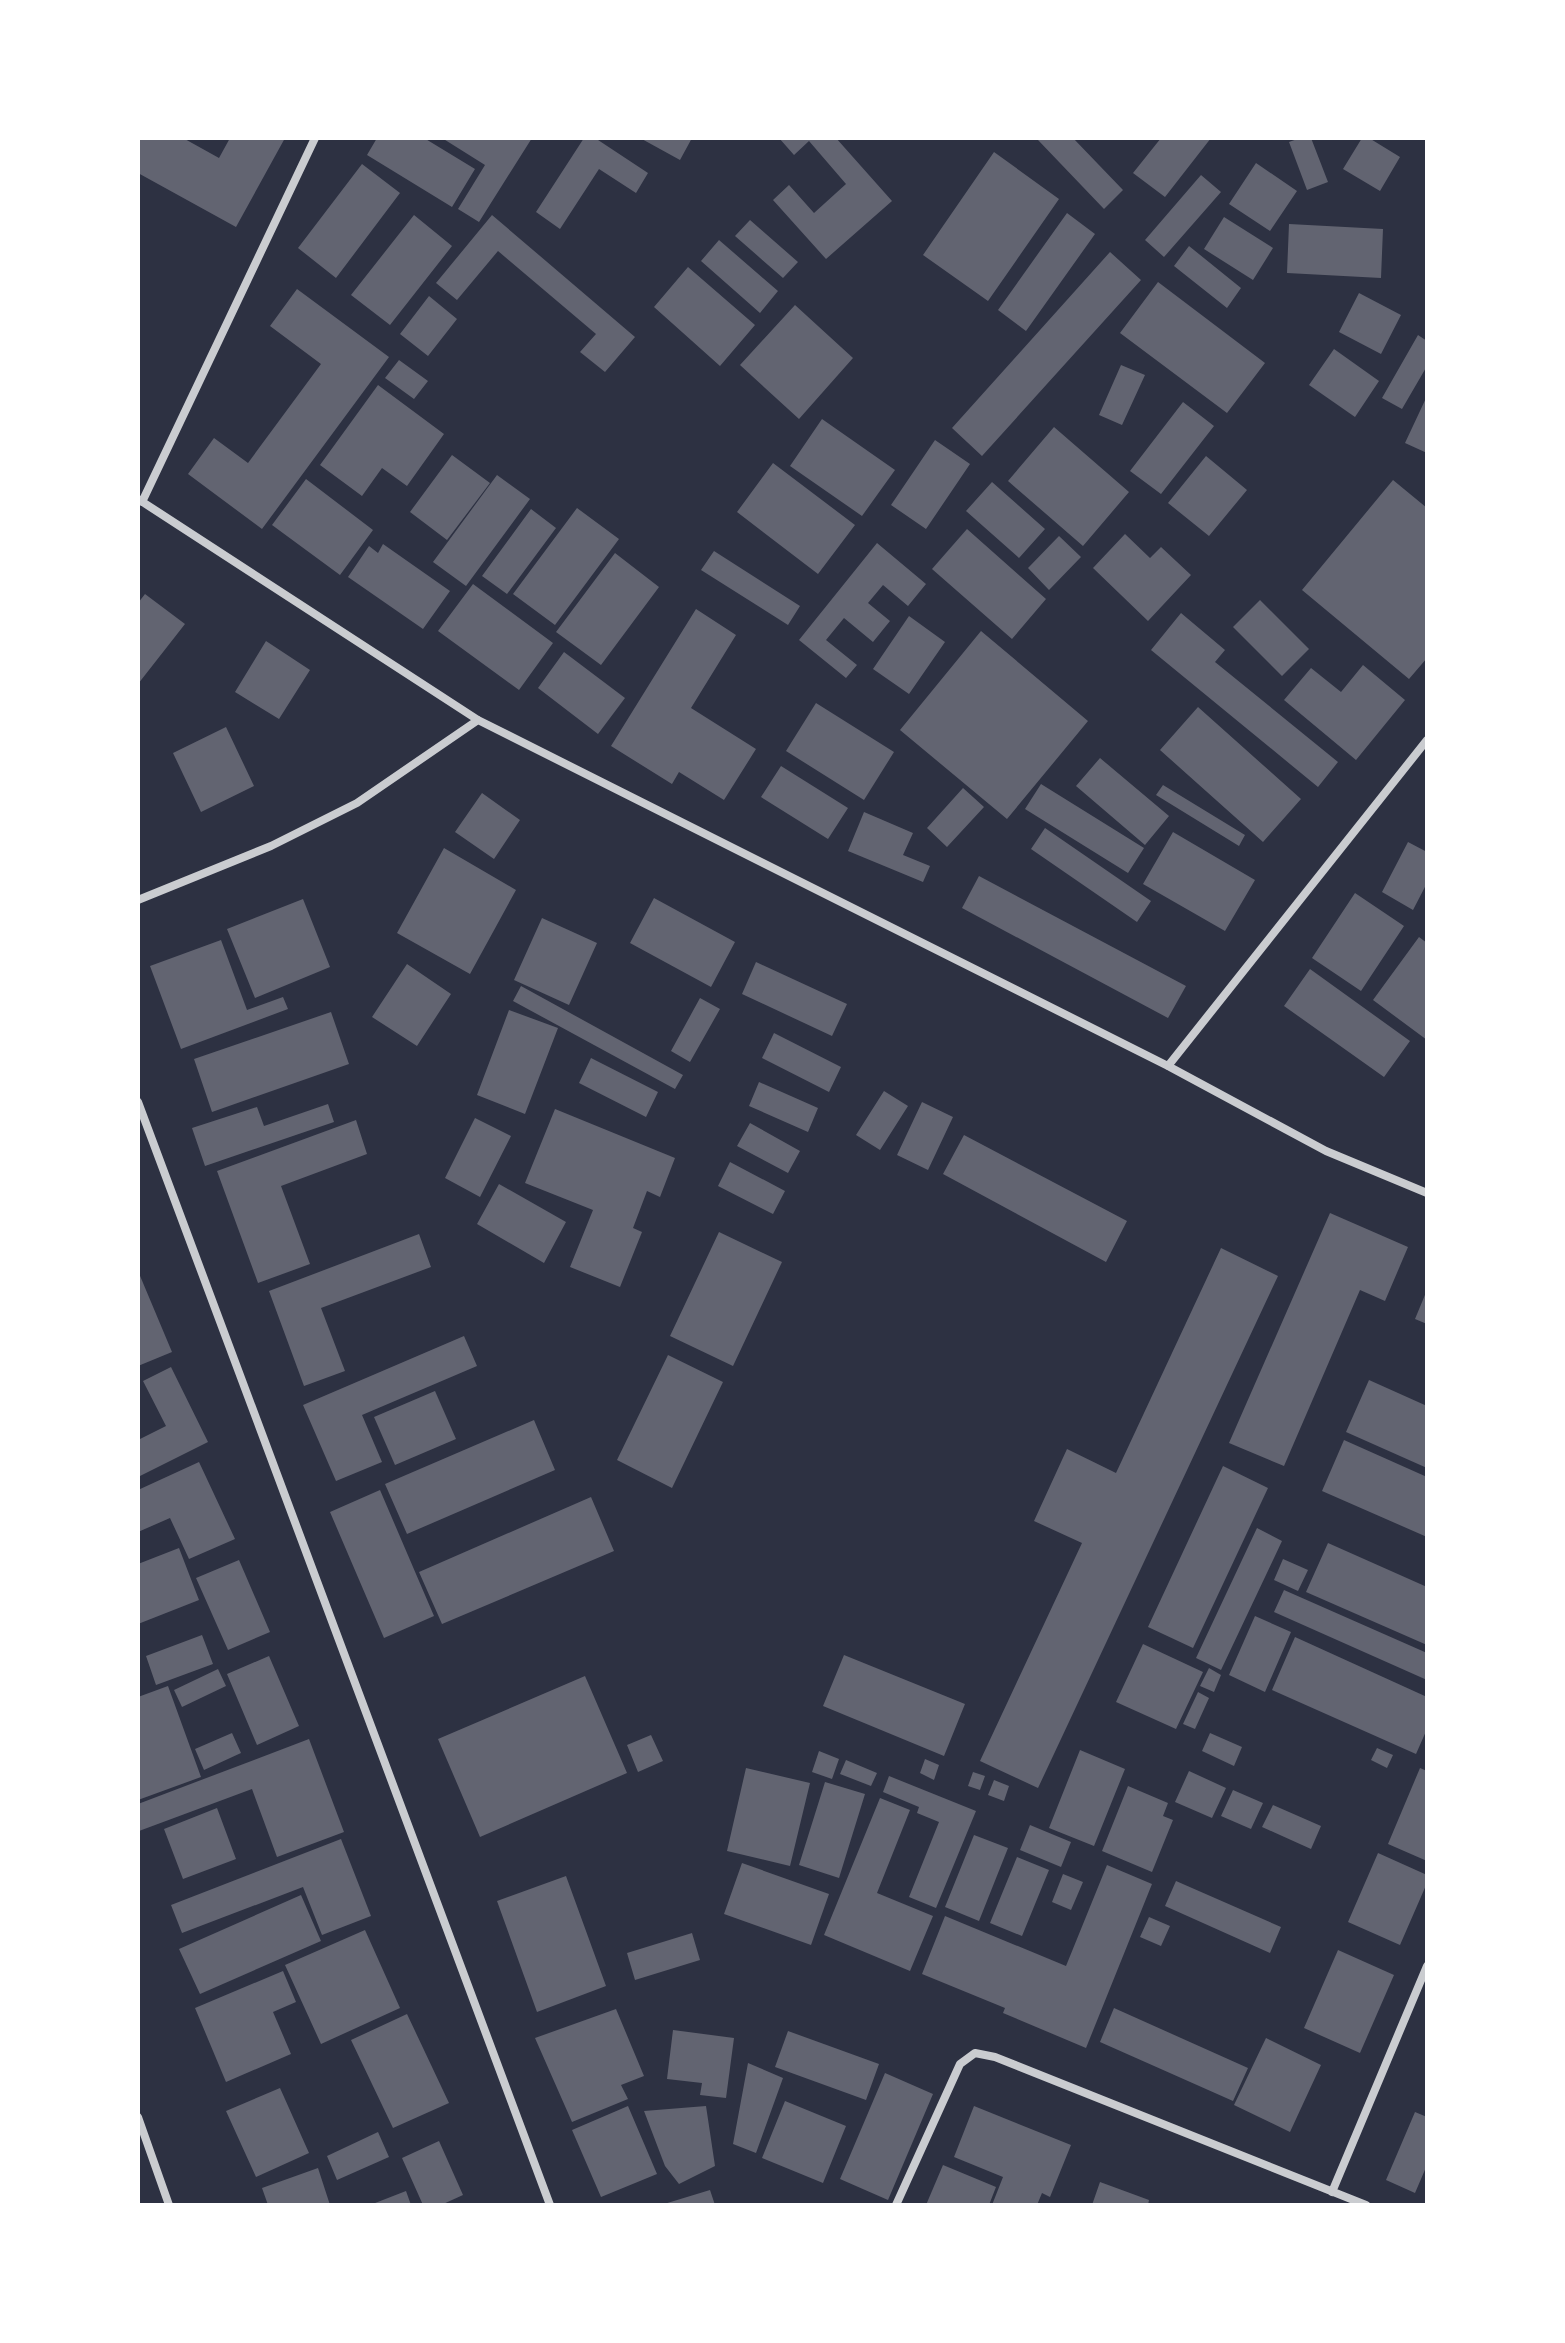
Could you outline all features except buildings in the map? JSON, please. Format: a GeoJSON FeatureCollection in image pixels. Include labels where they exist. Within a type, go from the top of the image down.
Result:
{"type":"FeatureCollection","features":[{"type":"Feature","properties":{"kind":"street"},"geometry":{"type":"LineString","coordinates":[[315,138],[140,500],[478,720],[1168,1066],[1326,1151],[1427,1193]]}},
{"type":"Feature","properties":{"kind":"street"},"geometry":{"type":"LineString","coordinates":[[138,900],[271,846],[357,803],[478,720]]}},
{"type":"Feature","properties":{"kind":"street"},"geometry":{"type":"LineString","coordinates":[[1168,1066],[1427,740]]}},
{"type":"Feature","properties":{"kind":"street"},"geometry":{"type":"LineString","coordinates":[[138,1102],[550,2205]]}},
{"type":"Feature","properties":{"kind":"street"},"geometry":{"type":"LineString","coordinates":[[1332,2192],[1427,1966]]}},
{"type":"Feature","properties":{"kind":"street"},"geometry":{"type":"LineString","coordinates":[[896,2205],[960,2064],[975,2053],[995,2057],[1366,2205]]}},
{"type":"Feature","properties":{"kind":"street"},"geometry":{"type":"LineString","coordinates":[[138,2117],[169,2205]]}}]}
